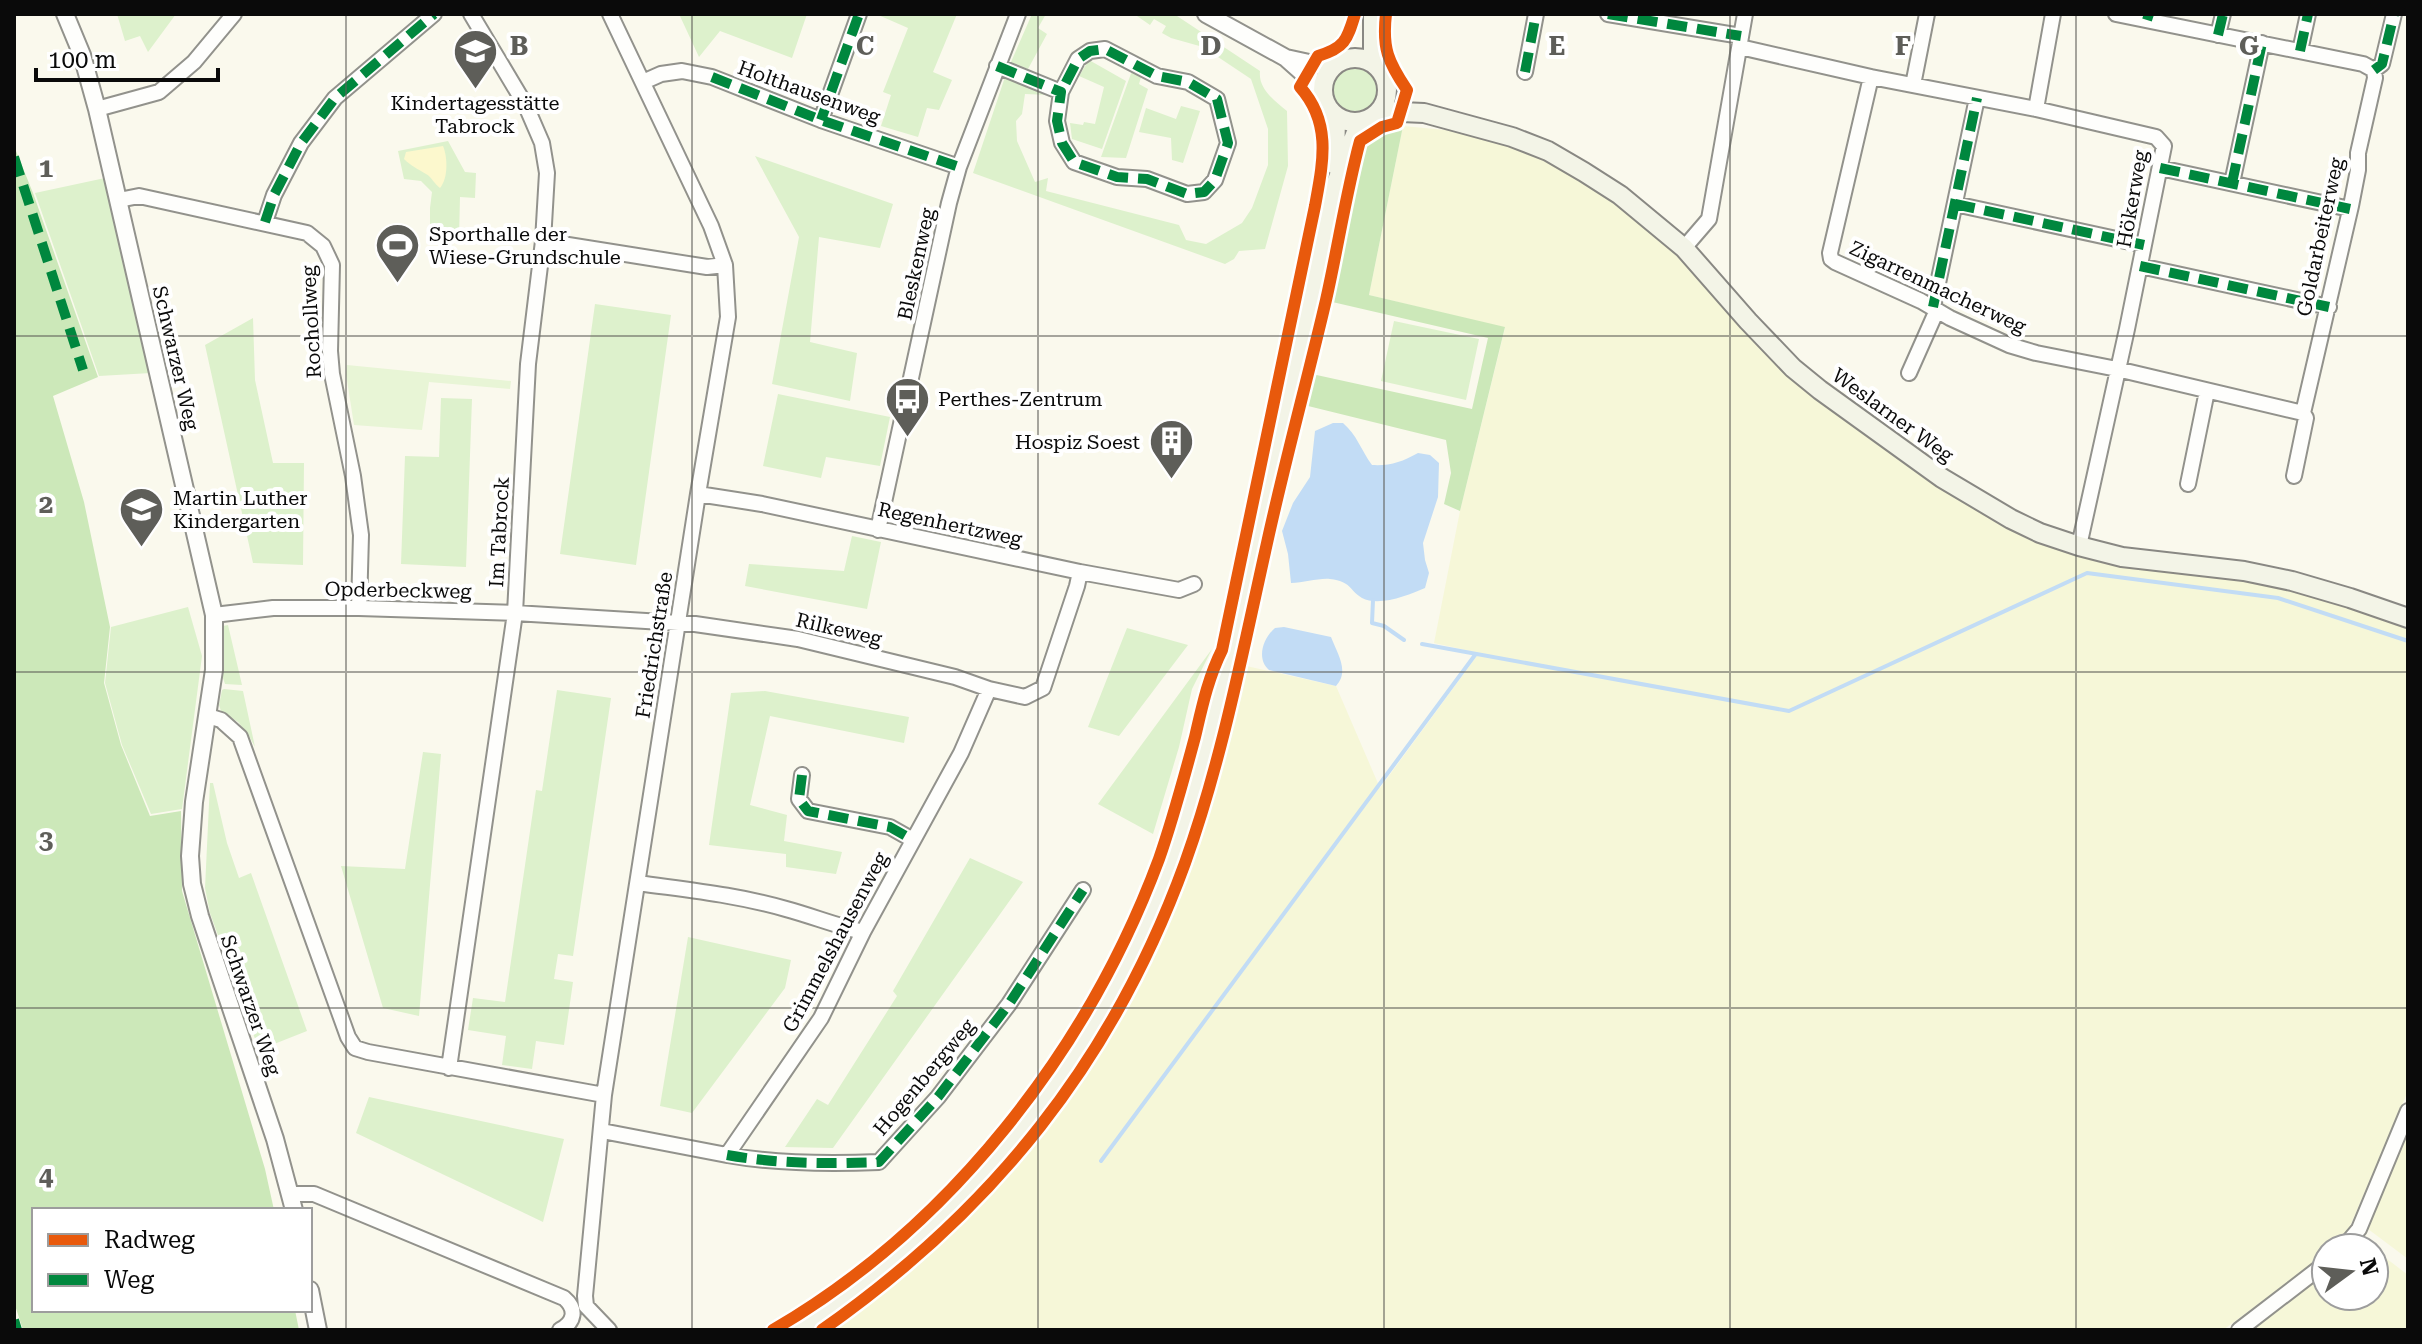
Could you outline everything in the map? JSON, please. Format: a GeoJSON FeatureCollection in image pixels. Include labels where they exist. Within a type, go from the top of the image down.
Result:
{"type":"FeatureCollection","features":[{"type":"Feature","properties":{"kind":"main road"},"geometry":{"type":"LineString","coordinates":[[1352,58],[1372,14]]}},
{"type":"Feature","properties":{"kind":"main road"},"geometry":{"type":"LineString","coordinates":[[1372,14],[1373,63]]}},
{"type":"Feature","properties":{"kind":"main road"},"geometry":{"type":"LineString","coordinates":[[1352,58],[1373,63],[1381,71],[1387,91],[1379,111],[1360,122],[1348,122],[1336,116],[1327,105],[1323,91],[1325,77],[1341,61],[1352,58]]}},
{"type":"Feature","properties":{"kind":"main road","name":"Weslarner Weg"},"geometry":{"type":"LineString","coordinates":[[1387,91],[1424,113]]}},
{"type":"Feature","properties":{"kind":"main road","name":"Weslarner Weg"},"geometry":{"type":"LineString","coordinates":[[1379,111],[1424,113],[1512,137],[1548,151],[1620,195],[1684,248],[1793,368],[1942,478],[1985,505],[2040,533],[2122,557],[2244,571],[2280,579],[2408,618]]}},
{"type":"Feature","properties":{"kind":"main road"},"geometry":{"type":"LineString","coordinates":[[1334,188],[1336,116]]}},
{"type":"Feature","properties":{"kind":"main road"},"geometry":{"type":"LineString","coordinates":[[801,1330],[849,1297],[908,1249],[970,1190],[1021,1131],[1071,1064],[1114,992],[1158,899],[1196,790],[1221,693],[1334,188],[1360,122]]}},
{"type":"Feature","properties":{"kind":"street","name":"Schwarzer Weg"},"geometry":{"type":"LineString","coordinates":[[65,14],[82,55],[97,109],[214,615],[214,670],[194,802],[190,856],[192,884],[254,1073],[292,1202]]}},
{"type":"Feature","properties":{"kind":"street"},"geometry":{"type":"LineString","coordinates":[[97,109],[159,92],[194,62],[234,14]]}},
{"type":"Feature","properties":{"kind":"street"},"geometry":{"type":"LineString","coordinates":[[265,222],[274,195],[301,143],[335,98],[434,14]]}},
{"type":"Feature","properties":{"kind":"street","name":"Im Tabrock"},"geometry":{"type":"LineString","coordinates":[[449,1068],[515,613],[528,364],[543,241],[547,173],[542,143],[526,106],[471,14]]}},
{"type":"Feature","properties":{"kind":"street","name":"Friedrichstraße"},"geometry":{"type":"LineString","coordinates":[[580,1308],[585,1296],[604,1095],[728,317],[725,265],[711,226],[610,14]]}},
{"type":"Feature","properties":{"kind":"street"},"geometry":{"type":"LineString","coordinates":[[821,120],[859,14]]}},
{"type":"Feature","properties":{"kind":"street","name":"Bleskenweg"},"geometry":{"type":"LineString","coordinates":[[878,530],[959,167],[1018,14]]}},
{"type":"Feature","properties":{"kind":"street"},"geometry":{"type":"LineString","coordinates":[[1206,14],[1286,58],[1323,91]]}},
{"type":"Feature","properties":{"kind":"street"},"geometry":{"type":"LineString","coordinates":[[1525,72],[1536,14]]}},
{"type":"Feature","properties":{"kind":"street","name":"Hökerweg"},"geometry":{"type":"LineString","coordinates":[[1608,14],[1740,42],[1871,77],[2036,109],[2156,137],[2164,146],[2079,546]]}},
{"type":"Feature","properties":{"kind":"street"},"geometry":{"type":"LineString","coordinates":[[1684,248],[1709,219],[1745,14]]}},
{"type":"Feature","properties":{"kind":"street"},"geometry":{"type":"LineString","coordinates":[[1913,85],[1927,14]]}},
{"type":"Feature","properties":{"kind":"street"},"geometry":{"type":"LineString","coordinates":[[2036,109],[2053,14]]}},
{"type":"Feature","properties":{"kind":"street"},"geometry":{"type":"LineString","coordinates":[[2116,14],[2148,17],[2218,35],[2363,64],[2374,70]]}},
{"type":"Feature","properties":{"kind":"street"},"geometry":{"type":"LineString","coordinates":[[2218,35],[2223,14]]}},
{"type":"Feature","properties":{"kind":"street"},"geometry":{"type":"LineString","coordinates":[[2300,51],[2308,14]]}},
{"type":"Feature","properties":{"kind":"street","name":"Goldarbeiterweg"},"geometry":{"type":"LineString","coordinates":[[2294,476],[2306,418],[2303,413],[2358,170],[2358,153],[2375,78],[2374,70],[2382,64],[2394,14]]}},
{"type":"Feature","properties":{"kind":"street"},"geometry":{"type":"LineString","coordinates":[[2232,183],[2262,43]]}},
{"type":"Feature","properties":{"kind":"street"},"geometry":{"type":"LineString","coordinates":[[1105,49],[1157,76],[1188,82],[1217,99],[1228,143],[1215,180],[1204,192],[1187,194],[1147,179],[1117,177],[1074,162],[1062,143],[1057,121],[1061,92],[1078,59],[1090,51],[1105,49]]}},
{"type":"Feature","properties":{"kind":"street"},"geometry":{"type":"LineString","coordinates":[[1286,58],[1332,68]]}},
{"type":"Feature","properties":{"kind":"street"},"geometry":{"type":"LineString","coordinates":[[997,66],[1061,92]]}},
{"type":"Feature","properties":{"kind":"street","name":"Holthausenweg"},"geometry":{"type":"LineString","coordinates":[[643,82],[661,74],[682,71],[712,77],[821,120],[959,167]]}},
{"type":"Feature","properties":{"kind":"street","name":"Zigarrenmacherweg"},"geometry":{"type":"LineString","coordinates":[[1871,77],[1831,259],[2009,345],[2117,369]]}},
{"type":"Feature","properties":{"kind":"street"},"geometry":{"type":"LineString","coordinates":[[1909,373],[1935,308],[1977,98]]}},
{"type":"Feature","properties":{"kind":"street"},"geometry":{"type":"LineString","coordinates":[[2160,168],[2350,209]]}},
{"type":"Feature","properties":{"kind":"street","name":"Rochollweg"},"geometry":{"type":"LineString","coordinates":[[119,200],[139,196],[265,222],[307,233],[323,246],[332,265],[332,374],[353,476],[361,535],[359,608]]}},
{"type":"Feature","properties":{"kind":"street"},"geometry":{"type":"LineString","coordinates":[[1955,204],[2144,245]]}},
{"type":"Feature","properties":{"kind":"street"},"geometry":{"type":"LineString","coordinates":[[543,241],[707,267],[725,265]]}},
{"type":"Feature","properties":{"kind":"street"},"geometry":{"type":"LineString","coordinates":[[2140,266],[2329,307]]}},
{"type":"Feature","properties":{"kind":"street"},"geometry":{"type":"LineString","coordinates":[[2117,369],[2303,413]]}},
{"type":"Feature","properties":{"kind":"street"},"geometry":{"type":"LineString","coordinates":[[2188,484],[2207,391]]}},
{"type":"Feature","properties":{"kind":"street","name":"Regenhertzweg"},"geometry":{"type":"LineString","coordinates":[[698,494],[762,504],[1179,590],[1194,584]]}},
{"type":"Feature","properties":{"kind":"street"},"geometry":{"type":"LineString","coordinates":[[989,689],[1025,697],[1043,688],[1080,572]]}},
{"type":"Feature","properties":{"kind":"street","name":"Opderbeckweg"},"geometry":{"type":"LineString","coordinates":[[214,615],[273,608],[359,608],[515,613],[677,624]]}},
{"type":"Feature","properties":{"kind":"street","name":"Rilkeweg"},"geometry":{"type":"LineString","coordinates":[[677,624],[798,639],[955,677],[989,689]]}},
{"type":"Feature","properties":{"kind":"street","name":"Grimmelshausenweg"},"geometry":{"type":"LineString","coordinates":[[727,1155],[821,1018],[863,932],[961,753],[989,689]]}},
{"type":"Feature","properties":{"kind":"street"},"geometry":{"type":"LineString","coordinates":[[208,716],[221,720],[240,737],[348,1037],[355,1048],[604,1095]]}},
{"type":"Feature","properties":{"kind":"street","name":"Grimmelshausenweg"},"geometry":{"type":"LineString","coordinates":[[802,775],[799,799],[808,811],[890,827],[913,840]]}},
{"type":"Feature","properties":{"kind":"street"},"geometry":{"type":"LineString","coordinates":[[638,883],[786,909],[863,932]]}},
{"type":"Feature","properties":{"kind":"street","name":"Hogenbergweg"},"geometry":{"type":"LineString","coordinates":[[727,1155],[833,1164],[879,1162],[938,1097],[1009,1004],[1083,890]]}},
{"type":"Feature","properties":{"kind":"street"},"geometry":{"type":"LineString","coordinates":[[2356,1232],[2408,1111]]}},
{"type":"Feature","properties":{"kind":"street"},"geometry":{"type":"LineString","coordinates":[[602,1131],[727,1155]]}},
{"type":"Feature","properties":{"kind":"street"},"geometry":{"type":"LineString","coordinates":[[292,1202],[314,1194],[564,1298],[609,1330]]}},
{"type":"Feature","properties":{"kind":"street"},"geometry":{"type":"LineString","coordinates":[[2239,1330],[2310,1275]]}},
{"type":"Feature","properties":{"kind":"street"},"geometry":{"type":"LineString","coordinates":[[312,1300],[318,1330]]}},
{"type":"Feature","properties":{"kind":"street"},"geometry":{"type":"LineString","coordinates":[[560,1330],[570,1323],[580,1308]]}},
{"type":"Feature","properties":{"kind":"green space"},"geometry":{"type":"Polygon","coordinates":[[[117,14],[176,14],[148,52],[140,36],[125,41],[117,14]]]}},
{"type":"Feature","properties":{"kind":"green space"},"geometry":{"type":"Polygon","coordinates":[[[679,14],[807,14],[792,58],[720,31],[699,57],[679,14]]]}},
{"type":"Feature","properties":{"kind":"green space"},"geometry":{"type":"Polygon","coordinates":[[[876,14],[957,14],[933,72],[952,80],[939,110],[927,108],[918,137],[881,126],[891,95],[883,92],[908,28],[876,14]]]}},
{"type":"Feature","properties":{"kind":"green space"},"geometry":{"type":"Polygon","coordinates":[[[1032,14],[1046,14],[1038,28],[1047,34],[1028,69],[1011,62],[1032,14]]]}},
{"type":"Feature","properties":{"kind":"green space"},"geometry":{"type":"Polygon","coordinates":[[[1174,14],[1260,71],[1264,89],[1287,111],[1288,166],[1265,249],[1239,251],[1234,259],[1225,264],[973,173],[1006,74],[1045,90],[1049,95],[1025,94],[1022,114],[1016,121],[1017,141],[1035,182],[1048,178],[1046,191],[1179,225],[1186,240],[1206,244],[1242,223],[1252,208],[1268,165],[1268,129],[1251,79],[1203,47],[1162,33],[1166,26],[1154,19],[1150,25],[1137,16],[1174,14]]]}},
{"type":"Feature","properties":{"kind":"green space"},"geometry":{"type":"Polygon","coordinates":[[[1089,60],[1126,81],[1102,149],[1072,139],[1070,123],[1095,124],[1104,87],[1079,76],[1089,60]]]}},
{"type":"Feature","properties":{"kind":"green space"},"geometry":{"type":"Polygon","coordinates":[[[1356,64],[1374,72],[1382,90],[1374,108],[1356,116],[1338,108],[1330,90],[1338,72],[1356,64]]]}},
{"type":"Feature","properties":{"kind":"green space"},"geometry":{"type":"Polygon","coordinates":[[[1133,68],[1142,74],[1139,84],[1148,89],[1126,158],[1101,157],[1133,68]]]}},
{"type":"Feature","properties":{"kind":"green space"},"geometry":{"type":"Polygon","coordinates":[[[1181,106],[1200,111],[1183,163],[1172,160],[1171,138],[1139,132],[1146,108],[1176,119],[1181,106]]]}},
{"type":"Feature","properties":{"kind":"green space"},"geometry":{"type":"Polygon","coordinates":[[[1403,126],[1456,131],[1501,140],[1549,160],[1601,189],[1677,252],[1709,287],[1962,500],[1992,520],[2052,547],[2090,559],[2121,566],[2227,576],[2292,589],[2408,628],[2408,1091],[2348,1231],[2310,1232],[2310,1266],[2223,1330],[827,1330],[894,1280],[981,1201],[1018,1160],[1098,1051],[1149,956],[1188,863],[1211,794],[1242,665],[1336,686],[1380,788],[1479,653],[1434,643],[1460,511],[1505,328],[1369,295],[1403,126]]]}},
{"type":"Feature","properties":{"kind":"green space"},"geometry":{"type":"Polygon","coordinates":[[[1403,126],[1369,295],[1505,327],[1460,511],[1444,504],[1451,473],[1446,440],[1304,405],[1312,374],[1472,409],[1488,338],[1328,301],[1353,175],[1363,142],[1384,129],[1403,126]]]}},
{"type":"Feature","properties":{"kind":"green space"},"geometry":{"type":"Polygon","coordinates":[[[448,141],[465,172],[476,173],[475,198],[460,197],[459,238],[430,237],[432,192],[421,181],[404,179],[398,151],[448,141]]]}},
{"type":"Feature","properties":{"kind":"green space"},"geometry":{"type":"Polygon","coordinates":[[[14,146],[98,377],[53,396],[84,502],[110,627],[104,683],[121,745],[150,816],[181,811],[182,891],[265,1169],[274,1208],[32,1208],[32,1312],[295,1312],[299,1330],[23,1330],[14,1302],[14,146]]]}},
{"type":"Feature","properties":{"kind":"green space"},"geometry":{"type":"Polygon","coordinates":[[[755,156],[893,204],[880,248],[819,237],[810,342],[857,353],[850,401],[772,384],[799,237],[755,156]]]}},
{"type":"Feature","properties":{"kind":"green space"},"geometry":{"type":"Polygon","coordinates":[[[105,178],[151,373],[99,376],[35,193],[105,178]]]}},
{"type":"Feature","properties":{"kind":"green space"},"geometry":{"type":"Polygon","coordinates":[[[595,304],[671,315],[636,565],[560,554],[595,304]]]}},
{"type":"Feature","properties":{"kind":"green space"},"geometry":{"type":"Polygon","coordinates":[[[253,318],[255,380],[273,463],[304,463],[303,565],[253,563],[205,345],[253,318]]]}},
{"type":"Feature","properties":{"kind":"green space"},"geometry":{"type":"Polygon","coordinates":[[[1394,321],[1479,339],[1466,400],[1381,381],[1394,321]]]}},
{"type":"Feature","properties":{"kind":"green space"},"geometry":{"type":"Polygon","coordinates":[[[347,365],[511,381],[510,389],[429,382],[422,430],[354,425],[347,365]]]}},
{"type":"Feature","properties":{"kind":"green space"},"geometry":{"type":"Polygon","coordinates":[[[778,394],[890,417],[880,466],[826,457],[821,478],[763,466],[778,394]]]}},
{"type":"Feature","properties":{"kind":"green space"},"geometry":{"type":"Polygon","coordinates":[[[441,398],[472,399],[466,567],[401,564],[405,456],[439,457],[441,398]]]}},
{"type":"Feature","properties":{"kind":"green space"},"geometry":{"type":"Polygon","coordinates":[[[852,536],[881,542],[867,609],[745,586],[749,564],[844,571],[852,536]]]}},
{"type":"Feature","properties":{"kind":"green space"},"geometry":{"type":"Polygon","coordinates":[[[188,607],[202,656],[182,809],[151,814],[122,745],[105,683],[111,627],[188,607]]]}},
{"type":"Feature","properties":{"kind":"green space"},"geometry":{"type":"Polygon","coordinates":[[[228,625],[242,685],[225,684],[223,678],[223,626],[228,625]]]}},
{"type":"Feature","properties":{"kind":"green space"},"geometry":{"type":"Polygon","coordinates":[[[1127,628],[1188,645],[1119,736],[1088,727],[1127,628]]]}},
{"type":"Feature","properties":{"kind":"green space"},"geometry":{"type":"Polygon","coordinates":[[[1212,649],[1192,689],[1179,747],[1153,834],[1098,804],[1212,649]]]}},
{"type":"Feature","properties":{"kind":"green space"},"geometry":{"type":"Polygon","coordinates":[[[224,689],[243,691],[255,747],[238,722],[221,711],[219,705],[224,689]]]}},
{"type":"Feature","properties":{"kind":"green space"},"geometry":{"type":"Polygon","coordinates":[[[557,690],[611,698],[573,956],[558,954],[554,979],[573,982],[564,1045],[536,1041],[532,1069],[502,1065],[506,1036],[468,1030],[473,998],[505,1002],[536,790],[542,791],[557,690]]]}},
{"type":"Feature","properties":{"kind":"green space"},"geometry":{"type":"Polygon","coordinates":[[[765,691],[909,717],[904,743],[770,716],[750,805],[787,815],[784,841],[842,852],[836,874],[786,867],[786,854],[709,845],[731,693],[765,691]]]}},
{"type":"Feature","properties":{"kind":"green space"},"geometry":{"type":"Polygon","coordinates":[[[423,752],[441,754],[419,1016],[383,1008],[341,866],[405,869],[423,752]]]}},
{"type":"Feature","properties":{"kind":"green space"},"geometry":{"type":"Polygon","coordinates":[[[210,783],[213,783],[239,878],[251,873],[307,1031],[259,1050],[210,913],[205,888],[210,783]]]}},
{"type":"Feature","properties":{"kind":"green space"},"geometry":{"type":"Polygon","coordinates":[[[970,858],[1023,882],[833,1148],[785,1147],[817,1099],[828,1105],[897,996],[893,991],[970,858]]]}},
{"type":"Feature","properties":{"kind":"green space"},"geometry":{"type":"Polygon","coordinates":[[[688,937],[791,960],[785,988],[692,1113],[660,1106],[688,937]]]}},
{"type":"Feature","properties":{"kind":"green space"},"geometry":{"type":"Polygon","coordinates":[[[369,1097],[564,1139],[543,1222],[356,1133],[369,1097]]]}},
{"type":"Feature","properties":{"kind":"green space"},"geometry":{"type":"Polygon","coordinates":[[[2408,1123],[2408,1259],[2390,1246],[2390,1232],[2372,1232],[2364,1226],[2408,1123]]]}},
{"type":"Feature","properties":{"kind":"green space"},"geometry":{"type":"Polygon","coordinates":[[[2390,1261],[2408,1275],[2408,1330],[2242,1330],[2310,1277],[2310,1312],[2390,1312],[2390,1261]]]}},
{"type":"Feature","properties":{"kind":"sand"},"geometry":{"type":"Polygon","coordinates":[[[443,146],[446,168],[440,188],[428,175],[404,159],[406,152],[443,146]]]}},
{"type":"Feature","properties":{"kind":"water"},"geometry":{"type":"Polygon","coordinates":[[[1333,423],[1343,423],[1348,428],[1372,465],[1396,463],[1418,453],[1430,455],[1439,463],[1438,497],[1423,543],[1429,573],[1425,588],[1394,599],[1377,601],[1362,598],[1337,580],[1291,583],[1282,531],[1293,503],[1310,477],[1315,431],[1333,423]]]}},
{"type":"Feature","properties":{"kind":"water"},"geometry":{"type":"Polygon","coordinates":[[[1284,627],[1331,637],[1342,668],[1336,686],[1269,670],[1262,655],[1264,643],[1275,628],[1284,627]]]}},
{"type":"Feature","properties":{"kind":"waterway"},"geometry":{"type":"LineString","coordinates":[[1422,644],[1789,711],[2087,573],[2278,598],[2408,641]]}},
{"type":"Feature","properties":{"kind":"waterway"},"geometry":{"type":"LineString","coordinates":[[1373,600],[1372,623],[1384,626],[1404,640]]}},
{"type":"Feature","properties":{"kind":"waterway"},"geometry":{"type":"LineString","coordinates":[[1101,1161],[1475,655]]}},
{"type":"Feature","properties":{"kind":"marked path"},"geometry":{"type":"LineString","coordinates":[[265,222],[274,195],[301,143],[335,98],[434,14]]}},
{"type":"Feature","properties":{"kind":"marked path"},"geometry":{"type":"LineString","coordinates":[[821,120],[859,14]]}},
{"type":"Feature","properties":{"kind":"marked path"},"geometry":{"type":"LineString","coordinates":[[1525,72],[1536,14]]}},
{"type":"Feature","properties":{"kind":"marked path"},"geometry":{"type":"LineString","coordinates":[[1608,14],[1741,36]]}},
{"type":"Feature","properties":{"kind":"marked path"},"geometry":{"type":"LineString","coordinates":[[2147,20],[2149,14]]}},
{"type":"Feature","properties":{"kind":"marked path"},"geometry":{"type":"LineString","coordinates":[[2218,35],[2223,14]]}},
{"type":"Feature","properties":{"kind":"marked path"},"geometry":{"type":"LineString","coordinates":[[2300,51],[2308,14]]}},
{"type":"Feature","properties":{"kind":"marked path"},"geometry":{"type":"LineString","coordinates":[[2374,70],[2382,64],[2394,14]]}},
{"type":"Feature","properties":{"kind":"marked path"},"geometry":{"type":"LineString","coordinates":[[2232,183],[2262,43]]}},
{"type":"Feature","properties":{"kind":"marked path"},"geometry":{"type":"LineString","coordinates":[[997,66],[1061,92],[1057,121],[1062,143],[1074,162],[1117,177],[1147,179],[1187,194],[1204,192],[1215,180],[1228,143],[1217,99],[1188,82],[1157,76],[1105,49],[1090,51],[1078,59],[1061,92]]}},
{"type":"Feature","properties":{"kind":"marked path"},"geometry":{"type":"LineString","coordinates":[[712,77],[821,120],[959,167]]}},
{"type":"Feature","properties":{"kind":"marked path"},"geometry":{"type":"LineString","coordinates":[[1933,307],[1977,98]]}},
{"type":"Feature","properties":{"kind":"marked path"},"geometry":{"type":"LineString","coordinates":[[14,157],[83,370]]}},
{"type":"Feature","properties":{"kind":"marked path"},"geometry":{"type":"LineString","coordinates":[[2160,168],[2350,209]]}},
{"type":"Feature","properties":{"kind":"marked path"},"geometry":{"type":"LineString","coordinates":[[1955,204],[2144,245]]}},
{"type":"Feature","properties":{"kind":"marked path"},"geometry":{"type":"LineString","coordinates":[[2140,266],[2329,307]]}},
{"type":"Feature","properties":{"kind":"marked path"},"geometry":{"type":"LineString","coordinates":[[802,775],[799,799],[808,811],[890,827],[913,840]]}},
{"type":"Feature","properties":{"kind":"marked path"},"geometry":{"type":"LineString","coordinates":[[727,1155],[803,1163],[879,1162],[938,1097],[1009,1004],[1083,890]]}},
{"type":"Feature","properties":{"kind":"marked path"},"geometry":{"type":"LineString","coordinates":[[14,1320],[17,1330]]}},
{"type":"Feature","properties":{"kind":"cycle path"},"geometry":{"type":"LineString","coordinates":[[773,1330],[837,1288],[898,1240],[954,1186],[1006,1128],[1052,1065],[1094,999],[1129,930],[1164,844],[1206,693],[1222,650],[1315,206],[1321,174],[1321,129],[1317,115],[1300,87],[1318,56],[1344,42],[1355,14]]}},
{"type":"Feature","properties":{"kind":"cycle path"},"geometry":{"type":"LineString","coordinates":[[822,1330],[884,1284],[941,1234],[993,1182],[1041,1126],[1084,1066],[1122,1003],[1156,935],[1185,863],[1221,745],[1326,300],[1360,141],[1382,127],[1397,123],[1407,90],[1388,54],[1386,14]]}},
{"type":"Feature","properties":{"kind":"place","name":"Kindertagesstätte Tabrock"},"geometry":{"type":"Point","coordinates":[475,90]}},
{"type":"Feature","properties":{"kind":"place","name":"Sporthalle der Wiese-Grundschule"},"geometry":{"type":"Point","coordinates":[398,285]}},
{"type":"Feature","properties":{"kind":"place","name":"Perthes-Zentrum"},"geometry":{"type":"Point","coordinates":[907,438]}},
{"type":"Feature","properties":{"kind":"place","name":"Hospiz Soest"},"geometry":{"type":"Point","coordinates":[1171,481]}},
{"type":"Feature","properties":{"kind":"place","name":"Martin Luther Kindergarten"},"geometry":{"type":"Point","coordinates":[142,548]}}]}
